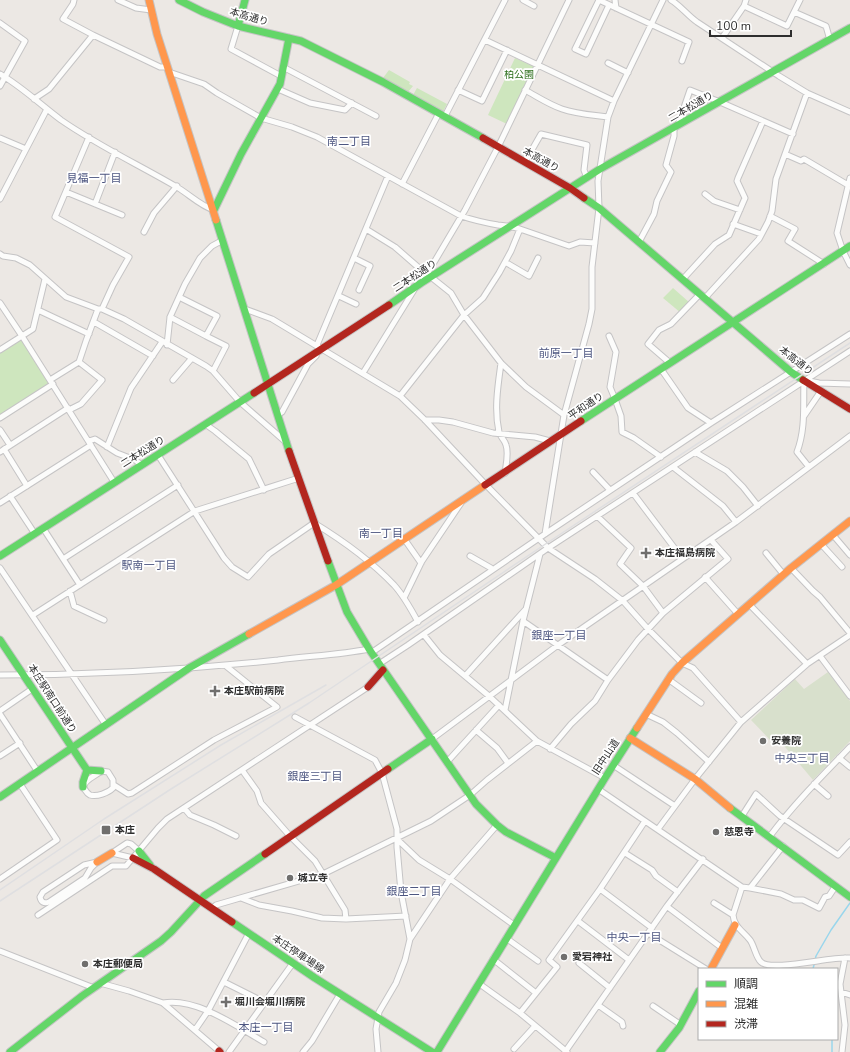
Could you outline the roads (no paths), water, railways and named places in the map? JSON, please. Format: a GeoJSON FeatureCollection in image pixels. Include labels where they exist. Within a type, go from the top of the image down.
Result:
{"type":"FeatureCollection","features":[{"type":"Feature","properties":{"kind":"street"},"geometry":{"type":"LineString","coordinates":[[74,0],[63,20],[160,67],[204,84],[261,118],[292,127],[317,138],[460,216],[499,225],[512,226],[569,246],[580,242],[595,243]]}},
{"type":"Feature","properties":{"kind":"street"},"geometry":{"type":"LineString","coordinates":[[118,0],[136,8],[151,10]]}},
{"type":"Feature","properties":{"kind":"street"},"geometry":{"type":"LineString","coordinates":[[149,0],[168,69],[279,414],[287,444],[336,586],[347,612],[370,651],[476,804],[506,832],[556,858]]}},
{"type":"Feature","properties":{"kind":"street","name":"本高通り"},"geometry":{"type":"LineString","coordinates":[[179,0],[203,12],[238,26],[301,41],[383,82],[442,114],[570,188],[599,208],[791,372],[850,409]]}},
{"type":"Feature","properties":{"kind":"street"},"geometry":{"type":"LineString","coordinates":[[245,0],[231,49],[281,76]]}},
{"type":"Feature","properties":{"kind":"street"},"geometry":{"type":"LineString","coordinates":[[402,184],[442,114],[458,90],[505,0]]}},
{"type":"Feature","properties":{"kind":"street"},"geometry":{"type":"LineString","coordinates":[[523,0],[534,6]]}},
{"type":"Feature","properties":{"kind":"street"},"geometry":{"type":"LineString","coordinates":[[429,276],[498,147],[569,0]]}},
{"type":"Feature","properties":{"kind":"street"},"geometry":{"type":"LineString","coordinates":[[610,5],[586,54],[575,49],[599,0],[610,5],[651,25],[688,42],[682,61]]}},
{"type":"Feature","properties":{"kind":"street"},"geometry":{"type":"LineString","coordinates":[[615,0],[616,8]]}},
{"type":"Feature","properties":{"kind":"street"},"geometry":{"type":"LineString","coordinates":[[545,534],[564,415],[592,309],[592,267],[599,208],[598,181],[608,118],[614,101],[663,0]]}},
{"type":"Feature","properties":{"kind":"street"},"geometry":{"type":"LineString","coordinates":[[671,0],[682,7],[688,16],[773,72],[807,93],[850,112]]}},
{"type":"Feature","properties":{"kind":"street"},"geometry":{"type":"LineString","coordinates":[[722,38],[744,6],[746,0]]}},
{"type":"Feature","properties":{"kind":"street"},"geometry":{"type":"LineString","coordinates":[[744,6],[787,26],[800,0]]}},
{"type":"Feature","properties":{"kind":"street"},"geometry":{"type":"LineString","coordinates":[[794,12],[826,26],[830,40]]}},
{"type":"Feature","properties":{"kind":"street"},"geometry":{"type":"LineString","coordinates":[[0,23],[25,41],[2,76],[0,86]]}},
{"type":"Feature","properties":{"kind":"street","name":"二本松通り"},"geometry":{"type":"LineString","coordinates":[[0,556],[269,384],[319,347],[414,289],[429,276],[512,226],[600,169],[676,128],[850,28]]}},
{"type":"Feature","properties":{"kind":"street"},"geometry":{"type":"LineString","coordinates":[[34,99],[49,89],[92,35]]}},
{"type":"Feature","properties":{"kind":"street"},"geometry":{"type":"LineString","coordinates":[[214,210],[218,206],[241,154],[278,89],[289,38]]}},
{"type":"Feature","properties":{"kind":"street"},"geometry":{"type":"LineString","coordinates":[[485,40],[614,101]]}},
{"type":"Feature","properties":{"kind":"street"},"geometry":{"type":"LineString","coordinates":[[458,90],[482,101],[506,50]]}},
{"type":"Feature","properties":{"kind":"street"},"geometry":{"type":"LineString","coordinates":[[608,63],[628,73]]}},
{"type":"Feature","properties":{"kind":"street"},"geometry":{"type":"LineString","coordinates":[[283,67],[376,116]]}},
{"type":"Feature","properties":{"kind":"street"},"geometry":{"type":"LineString","coordinates":[[2,76],[61,120],[114,152],[177,186],[208,208],[214,210]]}},
{"type":"Feature","properties":{"kind":"street"},"geometry":{"type":"LineString","coordinates":[[278,89],[310,103],[322,106],[345,110],[352,103]]}},
{"type":"Feature","properties":{"kind":"street"},"geometry":{"type":"LineString","coordinates":[[525,90],[542,101],[563,109],[608,118]]}},
{"type":"Feature","properties":{"kind":"street"},"geometry":{"type":"LineString","coordinates":[[639,242],[654,214],[657,201],[671,172],[666,165],[676,128],[690,90],[793,134]]}},
{"type":"Feature","properties":{"kind":"street"},"geometry":{"type":"LineString","coordinates":[[670,363],[648,344],[659,330],[671,324],[703,296],[759,239],[770,216],[776,179],[807,93]]}},
{"type":"Feature","properties":{"kind":"street"},"geometry":{"type":"LineString","coordinates":[[0,199],[47,109]]}},
{"type":"Feature","properties":{"kind":"street"},"geometry":{"type":"LineString","coordinates":[[683,279],[715,244],[729,235],[745,198],[737,181],[763,120]]}},
{"type":"Feature","properties":{"kind":"street"},"geometry":{"type":"LineString","coordinates":[[525,162],[541,134],[587,145],[584,170],[586,178]]}},
{"type":"Feature","properties":{"kind":"street"},"geometry":{"type":"LineString","coordinates":[[0,418],[79,362],[100,309],[129,257],[55,217],[89,137]]}},
{"type":"Feature","properties":{"kind":"street"},"geometry":{"type":"LineString","coordinates":[[0,138],[26,149]]}},
{"type":"Feature","properties":{"kind":"street"},"geometry":{"type":"LineString","coordinates":[[95,204],[114,152]]}},
{"type":"Feature","properties":{"kind":"street"},"geometry":{"type":"LineString","coordinates":[[785,154],[801,161],[804,159],[848,185]]}},
{"type":"Feature","properties":{"kind":"street"},"geometry":{"type":"LineString","coordinates":[[279,414],[282,412],[319,347],[388,176]]}},
{"type":"Feature","properties":{"kind":"street"},"geometry":{"type":"LineString","coordinates":[[850,178],[837,233],[843,251],[850,265]]}},
{"type":"Feature","properties":{"kind":"street"},"geometry":{"type":"LineString","coordinates":[[144,232],[154,213],[177,186]]}},
{"type":"Feature","properties":{"kind":"street"},"geometry":{"type":"LineString","coordinates":[[66,192],[122,214]]}},
{"type":"Feature","properties":{"kind":"street"},"geometry":{"type":"LineString","coordinates":[[706,194],[714,201],[740,210]]}},
{"type":"Feature","properties":{"kind":"street"},"geometry":{"type":"LineString","coordinates":[[770,216],[795,229],[788,241],[824,264]]}},
{"type":"Feature","properties":{"kind":"street"},"geometry":{"type":"LineString","coordinates":[[733,224],[761,234]]}},
{"type":"Feature","properties":{"kind":"street"},"geometry":{"type":"LineString","coordinates":[[366,229],[395,247],[411,262],[451,293],[464,315],[501,363],[532,392],[564,415]]}},
{"type":"Feature","properties":{"kind":"street"},"geometry":{"type":"LineString","coordinates":[[400,396],[464,315],[483,298],[505,262],[520,229]]}},
{"type":"Feature","properties":{"kind":"street"},"geometry":{"type":"LineString","coordinates":[[107,447],[131,388],[153,356],[165,344],[170,317],[184,284],[200,258],[212,246],[223,240]]}},
{"type":"Feature","properties":{"kind":"street","name":"平和通り"},"geometry":{"type":"LineString","coordinates":[[2,795],[189,668],[336,586],[505,473],[550,441],[850,246]]}},
{"type":"Feature","properties":{"kind":"street"},"geometry":{"type":"LineString","coordinates":[[0,254],[3,256],[16,258],[30,265],[66,297],[124,319],[213,371],[240,402],[287,444]]}},
{"type":"Feature","properties":{"kind":"street"},"geometry":{"type":"LineString","coordinates":[[354,258],[370,266],[359,290]]}},
{"type":"Feature","properties":{"kind":"street"},"geometry":{"type":"LineString","coordinates":[[505,262],[529,276],[538,258]]}},
{"type":"Feature","properties":{"kind":"street"},"geometry":{"type":"LineString","coordinates":[[0,350],[33,329],[45,279]]}},
{"type":"Feature","properties":{"kind":"street"},"geometry":{"type":"LineString","coordinates":[[363,373],[414,289]]}},
{"type":"Feature","properties":{"kind":"street"},"geometry":{"type":"LineString","coordinates":[[339,296],[356,304]]}},
{"type":"Feature","properties":{"kind":"street"},"geometry":{"type":"LineString","coordinates":[[179,297],[217,316],[206,336]]}},
{"type":"Feature","properties":{"kind":"street"},"geometry":{"type":"LineString","coordinates":[[0,303],[52,382],[114,482]]}},
{"type":"Feature","properties":{"kind":"street"},"geometry":{"type":"LineString","coordinates":[[245,309],[272,319],[400,396],[548,548],[595,579],[622,601],[682,663],[693,668],[741,722]]}},
{"type":"Feature","properties":{"kind":"street"},"geometry":{"type":"LineString","coordinates":[[38,310],[89,334]]}},
{"type":"Feature","properties":{"kind":"street"},"geometry":{"type":"LineString","coordinates":[[170,317],[226,346],[213,371]]}},
{"type":"Feature","properties":{"kind":"street"},"geometry":{"type":"LineString","coordinates":[[94,322],[153,356]]}},
{"type":"Feature","properties":{"kind":"street"},"geometry":{"type":"LineString","coordinates":[[0,675],[71,675],[226,666],[370,651],[418,622],[539,538],[711,423],[850,334]]}},
{"type":"Feature","properties":{"kind":"street"},"geometry":{"type":"LineString","coordinates":[[609,336],[616,352],[610,387],[621,416],[622,432],[634,438],[661,457]]}},
{"type":"Feature","properties":{"kind":"street"},"geometry":{"type":"LineString","coordinates":[[368,687],[381,667],[548,548],[850,350]]}},
{"type":"Feature","properties":{"kind":"street"},"geometry":{"type":"LineString","coordinates":[[174,380],[192,358]]}},
{"type":"Feature","properties":{"kind":"street"},"geometry":{"type":"LineString","coordinates":[[27,486],[2,450],[69,409],[81,404],[102,380],[79,362]]}},
{"type":"Feature","properties":{"kind":"street"},"geometry":{"type":"LineString","coordinates":[[501,363],[497,390],[499,434],[505,441],[507,447],[505,473]]}},
{"type":"Feature","properties":{"kind":"street"},"geometry":{"type":"LineString","coordinates":[[661,369],[688,408],[711,423]]}},
{"type":"Feature","properties":{"kind":"street"},"geometry":{"type":"LineString","coordinates":[[804,380],[819,384],[850,384]]}},
{"type":"Feature","properties":{"kind":"street"},"geometry":{"type":"LineString","coordinates":[[804,380],[804,416],[802,439],[797,452],[809,467]]}},
{"type":"Feature","properties":{"kind":"street"},"geometry":{"type":"LineString","coordinates":[[804,416],[821,391]]}},
{"type":"Feature","properties":{"kind":"street"},"geometry":{"type":"LineString","coordinates":[[425,420],[453,422],[499,434],[535,437],[550,441]]}},
{"type":"Feature","properties":{"kind":"street"},"geometry":{"type":"LineString","coordinates":[[205,424],[215,430],[249,459],[264,490]]}},
{"type":"Feature","properties":{"kind":"street"},"geometry":{"type":"LineString","coordinates":[[0,430],[10,445]]}},
{"type":"Feature","properties":{"kind":"street"},"geometry":{"type":"LineString","coordinates":[[10,1052],[97,986],[161,941],[204,896],[432,739],[490,696],[510,679],[682,558],[712,540],[850,436]]}},
{"type":"Feature","properties":{"kind":"street"},"geometry":{"type":"LineString","coordinates":[[0,503],[95,439],[117,453],[135,460],[142,465]]}},
{"type":"Feature","properties":{"kind":"street"},"geometry":{"type":"LineString","coordinates":[[695,452],[727,471],[743,487],[758,506]]}},
{"type":"Feature","properties":{"kind":"street"},"geometry":{"type":"LineString","coordinates":[[158,455],[224,558],[232,567],[248,577],[269,554],[314,523]]}},
{"type":"Feature","properties":{"kind":"street"},"geometry":{"type":"LineString","coordinates":[[673,466],[723,506],[736,522]]}},
{"type":"Feature","properties":{"kind":"street"},"geometry":{"type":"LineString","coordinates":[[593,472],[610,490]]}},
{"type":"Feature","properties":{"kind":"street"},"geometry":{"type":"LineString","coordinates":[[33,615],[195,511],[299,478]]}},
{"type":"Feature","properties":{"kind":"street"},"geometry":{"type":"LineString","coordinates":[[63,560],[178,485]]}},
{"type":"Feature","properties":{"kind":"street"},"geometry":{"type":"LineString","coordinates":[[633,493],[682,558]]}},
{"type":"Feature","properties":{"kind":"street"},"geometry":{"type":"LineString","coordinates":[[10,496],[35,534]]}},
{"type":"Feature","properties":{"kind":"street"},"geometry":{"type":"LineString","coordinates":[[404,598],[421,563],[462,501]]}},
{"type":"Feature","properties":{"kind":"street"},"geometry":{"type":"LineString","coordinates":[[597,516],[631,548],[620,564],[643,586],[663,613]]}},
{"type":"Feature","properties":{"kind":"street","name":"旧中山道"},"geometry":{"type":"LineString","coordinates":[[437,1052],[514,924],[668,679],[682,663],[749,604],[850,521]]}},
{"type":"Feature","properties":{"kind":"street"},"geometry":{"type":"LineString","coordinates":[[314,523],[333,535],[369,563],[394,586],[404,598],[418,622]]}},
{"type":"Feature","properties":{"kind":"street"},"geometry":{"type":"LineString","coordinates":[[43,528],[80,585]]}},
{"type":"Feature","properties":{"kind":"street"},"geometry":{"type":"LineString","coordinates":[[833,535],[850,555]]}},
{"type":"Feature","properties":{"kind":"street"},"geometry":{"type":"LineString","coordinates":[[405,540],[421,563]]}},
{"type":"Feature","properties":{"kind":"street"},"geometry":{"type":"LineString","coordinates":[[550,749],[571,724],[595,701],[608,680],[648,629],[663,613],[728,559],[712,540]]}},
{"type":"Feature","properties":{"kind":"street"},"geometry":{"type":"LineString","coordinates":[[821,544],[842,567]]}},
{"type":"Feature","properties":{"kind":"street"},"geometry":{"type":"LineString","coordinates":[[766,553],[784,575]]}},
{"type":"Feature","properties":{"kind":"street"},"geometry":{"type":"LineString","coordinates":[[505,710],[510,679],[523,621],[540,554]]}},
{"type":"Feature","properties":{"kind":"street"},"geometry":{"type":"LineString","coordinates":[[470,556],[492,570]]}},
{"type":"Feature","properties":{"kind":"street"},"geometry":{"type":"LineString","coordinates":[[0,568],[106,725]]}},
{"type":"Feature","properties":{"kind":"street"},"geometry":{"type":"LineString","coordinates":[[658,829],[695,779],[741,722],[807,664],[850,634],[820,597],[812,591],[791,568]]}},
{"type":"Feature","properties":{"kind":"street"},"geometry":{"type":"LineString","coordinates":[[705,577],[738,614]]}},
{"type":"Feature","properties":{"kind":"street"},"geometry":{"type":"LineString","coordinates":[[70,591],[74,606],[104,620]]}},
{"type":"Feature","properties":{"kind":"street"},"geometry":{"type":"LineString","coordinates":[[749,604],[807,664]]}},
{"type":"Feature","properties":{"kind":"street"},"geometry":{"type":"LineString","coordinates":[[465,676],[526,609]]}},
{"type":"Feature","properties":{"kind":"street"},"geometry":{"type":"LineString","coordinates":[[523,621],[608,680]]}},
{"type":"Feature","properties":{"kind":"street"},"geometry":{"type":"LineString","coordinates":[[424,635],[440,655],[490,696],[537,741],[605,778]]}},
{"type":"Feature","properties":{"kind":"street","name":"本庄駅南口前通り"},"geometry":{"type":"LineString","coordinates":[[0,640],[87,770]]}},
{"type":"Feature","properties":{"kind":"street"},"geometry":{"type":"LineString","coordinates":[[820,656],[850,696]]}},
{"type":"Feature","properties":{"kind":"street"},"geometry":{"type":"LineString","coordinates":[[114,785],[128,794],[132,793],[214,740],[277,708],[226,666]]}},
{"type":"Feature","properties":{"kind":"street"},"geometry":{"type":"LineString","coordinates":[[38,915],[112,866],[126,866],[163,823],[368,687],[389,677]]}},
{"type":"Feature","properties":{"kind":"street"},"geometry":{"type":"LineString","coordinates":[[668,679],[701,703]]}},
{"type":"Feature","properties":{"kind":"street"},"geometry":{"type":"LineString","coordinates":[[0,711],[32,689]]}},
{"type":"Feature","properties":{"kind":"street"},"geometry":{"type":"LineString","coordinates":[[447,762],[499,705]]}},
{"type":"Feature","properties":{"kind":"street"},"geometry":{"type":"LineString","coordinates":[[0,714],[38,772]]}},
{"type":"Feature","properties":{"kind":"street"},"geometry":{"type":"LineString","coordinates":[[646,714],[663,722],[709,762]]}},
{"type":"Feature","properties":{"kind":"street"},"geometry":{"type":"LineString","coordinates":[[295,718],[375,760],[382,773],[397,829],[401,892],[410,939]]}},
{"type":"Feature","properties":{"kind":"street"},"geometry":{"type":"LineString","coordinates":[[476,730],[497,748],[508,763]]}},
{"type":"Feature","properties":{"kind":"street"},"geometry":{"type":"LineString","coordinates":[[630,738],[695,779],[850,898]]}},
{"type":"Feature","properties":{"kind":"street"},"geometry":{"type":"LineString","coordinates":[[212,909],[216,906],[241,898],[323,874],[431,821],[470,795],[537,741]]}},
{"type":"Feature","properties":{"kind":"street"},"geometry":{"type":"LineString","coordinates":[[0,756],[20,743]]}},
{"type":"Feature","properties":{"kind":"street"},"geometry":{"type":"LineString","coordinates":[[770,836],[783,818],[850,747]]}},
{"type":"Feature","properties":{"kind":"street"},"geometry":{"type":"LineString","coordinates":[[839,758],[850,767]]}},
{"type":"Feature","properties":{"kind":"street"},"geometry":{"type":"LineString","coordinates":[[613,765],[675,806]]}},
{"type":"Feature","properties":{"kind":"street"},"geometry":{"type":"LineString","coordinates":[[87,770],[101,771],[104,770],[108,772],[114,780],[114,785],[111,790],[107,792],[91,795],[87,792],[82,782],[87,770]]}},
{"type":"Feature","properties":{"kind":"street"},"geometry":{"type":"LineString","coordinates":[[242,770],[257,792],[261,803],[290,836],[315,861],[345,910],[346,919]]}},
{"type":"Feature","properties":{"kind":"street"},"geometry":{"type":"LineString","coordinates":[[83,786],[88,780],[101,771]]}},
{"type":"Feature","properties":{"kind":"street"},"geometry":{"type":"LineString","coordinates":[[0,879],[57,840],[20,784]]}},
{"type":"Feature","properties":{"kind":"street"},"geometry":{"type":"LineString","coordinates":[[814,784],[828,796]]}},
{"type":"Feature","properties":{"kind":"street"},"geometry":{"type":"LineString","coordinates":[[598,789],[703,859],[742,887],[781,894],[794,900],[803,900],[819,908],[825,897],[829,896],[836,887]]}},
{"type":"Feature","properties":{"kind":"street"},"geometry":{"type":"LineString","coordinates":[[742,816],[756,794],[783,818],[838,855],[850,842]]}},
{"type":"Feature","properties":{"kind":"street"},"geometry":{"type":"LineString","coordinates":[[184,808],[190,815],[236,836]]}},
{"type":"Feature","properties":{"kind":"street"},"geometry":{"type":"LineString","coordinates":[[520,1013],[557,967],[549,960],[625,853],[645,821]]}},
{"type":"Feature","properties":{"kind":"street"},"geometry":{"type":"LineString","coordinates":[[378,1052],[376,1029],[380,1012],[396,982],[405,960],[410,939],[450,879],[497,825]]}},
{"type":"Feature","properties":{"kind":"street"},"geometry":{"type":"LineString","coordinates":[[398,838],[419,860],[450,879],[514,924]]}},
{"type":"Feature","properties":{"kind":"street"},"geometry":{"type":"LineString","coordinates":[[98,862],[84,865],[43,892],[40,896],[42,902],[50,902],[83,880],[91,868],[98,862],[124,845],[129,844],[139,852],[154,869]]}},
{"type":"Feature","properties":{"kind":"street"},"geometry":{"type":"LineString","coordinates":[[124,845],[122,848],[123,851],[154,869]]}},
{"type":"Feature","properties":{"kind":"street"},"geometry":{"type":"LineString","coordinates":[[750,888],[783,846]]}},
{"type":"Feature","properties":{"kind":"street"},"geometry":{"type":"LineString","coordinates":[[112,853],[133,858]]}},
{"type":"Feature","properties":{"kind":"street"},"geometry":{"type":"LineString","coordinates":[[625,853],[652,870],[656,876],[678,892]]}},
{"type":"Feature","properties":{"kind":"street"},"geometry":{"type":"LineString","coordinates":[[480,981],[482,985],[520,1013],[566,1052],[650,930],[703,859]]}},
{"type":"Feature","properties":{"kind":"street","name":"本庄停車場線"},"geometry":{"type":"LineString","coordinates":[[154,869],[340,994],[432,1052]]}},
{"type":"Feature","properties":{"kind":"street"},"geometry":{"type":"LineString","coordinates":[[742,887],[733,915],[736,925],[750,940],[760,962],[766,965],[793,965],[847,958],[840,984],[847,1025],[844,1052]]}},
{"type":"Feature","properties":{"kind":"street"},"geometry":{"type":"LineString","coordinates":[[600,889],[650,930],[705,968]]}},
{"type":"Feature","properties":{"kind":"street"},"geometry":{"type":"LineString","coordinates":[[241,898],[250,902],[322,918],[346,919],[406,916]]}},
{"type":"Feature","properties":{"kind":"street"},"geometry":{"type":"LineString","coordinates":[[714,903],[733,915]]}},
{"type":"Feature","properties":{"kind":"street"},"geometry":{"type":"LineString","coordinates":[[668,906],[722,948]]}},
{"type":"Feature","properties":{"kind":"street"},"geometry":{"type":"LineString","coordinates":[[578,921],[629,960]]}},
{"type":"Feature","properties":{"kind":"street"},"geometry":{"type":"LineString","coordinates":[[712,968],[736,925]]}},
{"type":"Feature","properties":{"kind":"street"},"geometry":{"type":"LineString","coordinates":[[195,1030],[208,1011],[249,934]]}},
{"type":"Feature","properties":{"kind":"street"},"geometry":{"type":"LineString","coordinates":[[506,938],[538,961]]}},
{"type":"Feature","properties":{"kind":"street"},"geometry":{"type":"LineString","coordinates":[[0,951],[97,986],[130,991],[163,1004],[220,1052]]}},
{"type":"Feature","properties":{"kind":"street"},"geometry":{"type":"LineString","coordinates":[[494,959],[536,993]]}},
{"type":"Feature","properties":{"kind":"street"},"geometry":{"type":"LineString","coordinates":[[229,1052],[293,963]]}},
{"type":"Feature","properties":{"kind":"street"},"geometry":{"type":"LineString","coordinates":[[579,963],[610,988]]}},
{"type":"Feature","properties":{"kind":"street"},"geometry":{"type":"LineString","coordinates":[[224,982],[264,1002]]}},
{"type":"Feature","properties":{"kind":"street"},"geometry":{"type":"LineString","coordinates":[[841,992],[850,995]]}},
{"type":"Feature","properties":{"kind":"street"},"geometry":{"type":"LineString","coordinates":[[660,1052],[681,1025],[698,993]]}},
{"type":"Feature","properties":{"kind":"street"},"geometry":{"type":"LineString","coordinates":[[303,1052],[312,1041],[340,994]]}},
{"type":"Feature","properties":{"kind":"street"},"geometry":{"type":"LineString","coordinates":[[163,1004],[173,1002],[192,1004],[208,1011],[264,1042]]}},
{"type":"Feature","properties":{"kind":"street"},"geometry":{"type":"LineString","coordinates":[[598,1005],[622,1022],[623,1026]]}},
{"type":"Feature","properties":{"kind":"street"},"geometry":{"type":"LineString","coordinates":[[653,1006],[681,1025]]}},
{"type":"Feature","properties":{"kind":"street"},"geometry":{"type":"LineString","coordinates":[[514,1049],[535,1026]]}},
{"type":"Feature","properties":{"kind":"waterway"},"geometry":{"type":"LineString","coordinates":[[813,968],[816,956],[831,930],[850,903]]}},
{"type":"Feature","properties":{"kind":"waterway"},"geometry":{"type":"LineString","coordinates":[[832,1040],[832,1052]]}},
{"type":"Feature","properties":{"kind":"railway"},"geometry":{"type":"LineString","coordinates":[[0,901],[171,789],[309,703],[544,545],[850,343]]}},
{"type":"Feature","properties":{"kind":"railway"},"geometry":{"type":"LineString","coordinates":[[0,890],[104,819],[221,745],[326,685]]}},
{"type":"Feature","properties":{"kind":"place","name":"本庄福島病院"},"geometry":{"type":"Point","coordinates":[646,553]}},
{"type":"Feature","properties":{"kind":"place","name":"本庄駅前病院"},"geometry":{"type":"Point","coordinates":[215,691]}},
{"type":"Feature","properties":{"kind":"place","name":"安養院"},"geometry":{"type":"Point","coordinates":[763,741]}},
{"type":"Feature","properties":{"kind":"place","name":"本庄"},"geometry":{"type":"Point","coordinates":[106,830]}},
{"type":"Feature","properties":{"kind":"place","name":"慈恩寺"},"geometry":{"type":"Point","coordinates":[716,832]}},
{"type":"Feature","properties":{"kind":"place","name":"城立寺"},"geometry":{"type":"Point","coordinates":[290,878]}},
{"type":"Feature","properties":{"kind":"place","name":"愛宕神社"},"geometry":{"type":"Point","coordinates":[564,957]}},
{"type":"Feature","properties":{"kind":"place","name":"本庄郵便局"},"geometry":{"type":"Point","coordinates":[85,964]}},
{"type":"Feature","properties":{"kind":"place","name":"堀川会堀川病院"},"geometry":{"type":"Point","coordinates":[226,1002]}},
{"type":"Feature","properties":{"kind":"district","name":"南二丁目"},"geometry":{"type":"Point","coordinates":[349,141]}},
{"type":"Feature","properties":{"kind":"district","name":"見福一丁目"},"geometry":{"type":"Point","coordinates":[94,178]}},
{"type":"Feature","properties":{"kind":"district","name":"前原一丁目"},"geometry":{"type":"Point","coordinates":[566,353]}},
{"type":"Feature","properties":{"kind":"district","name":"南一丁目"},"geometry":{"type":"Point","coordinates":[381,533]}},
{"type":"Feature","properties":{"kind":"district","name":"駅南一丁目"},"geometry":{"type":"Point","coordinates":[149,565]}},
{"type":"Feature","properties":{"kind":"district","name":"銀座一丁目"},"geometry":{"type":"Point","coordinates":[559,635]}},
{"type":"Feature","properties":{"kind":"district","name":"中央三丁目"},"geometry":{"type":"Point","coordinates":[802,758]}},
{"type":"Feature","properties":{"kind":"district","name":"銀座三丁目"},"geometry":{"type":"Point","coordinates":[315,776]}},
{"type":"Feature","properties":{"kind":"district","name":"銀座二丁目"},"geometry":{"type":"Point","coordinates":[414,891]}},
{"type":"Feature","properties":{"kind":"district","name":"中央一丁目"},"geometry":{"type":"Point","coordinates":[634,937]}},
{"type":"Feature","properties":{"kind":"district","name":"本庄一丁目"},"geometry":{"type":"Point","coordinates":[266,1027]}},
{"type":"Feature","properties":{"kind":"park label","name":"柏公園"},"geometry":{"type":"Point","coordinates":[519,75]}}]}
